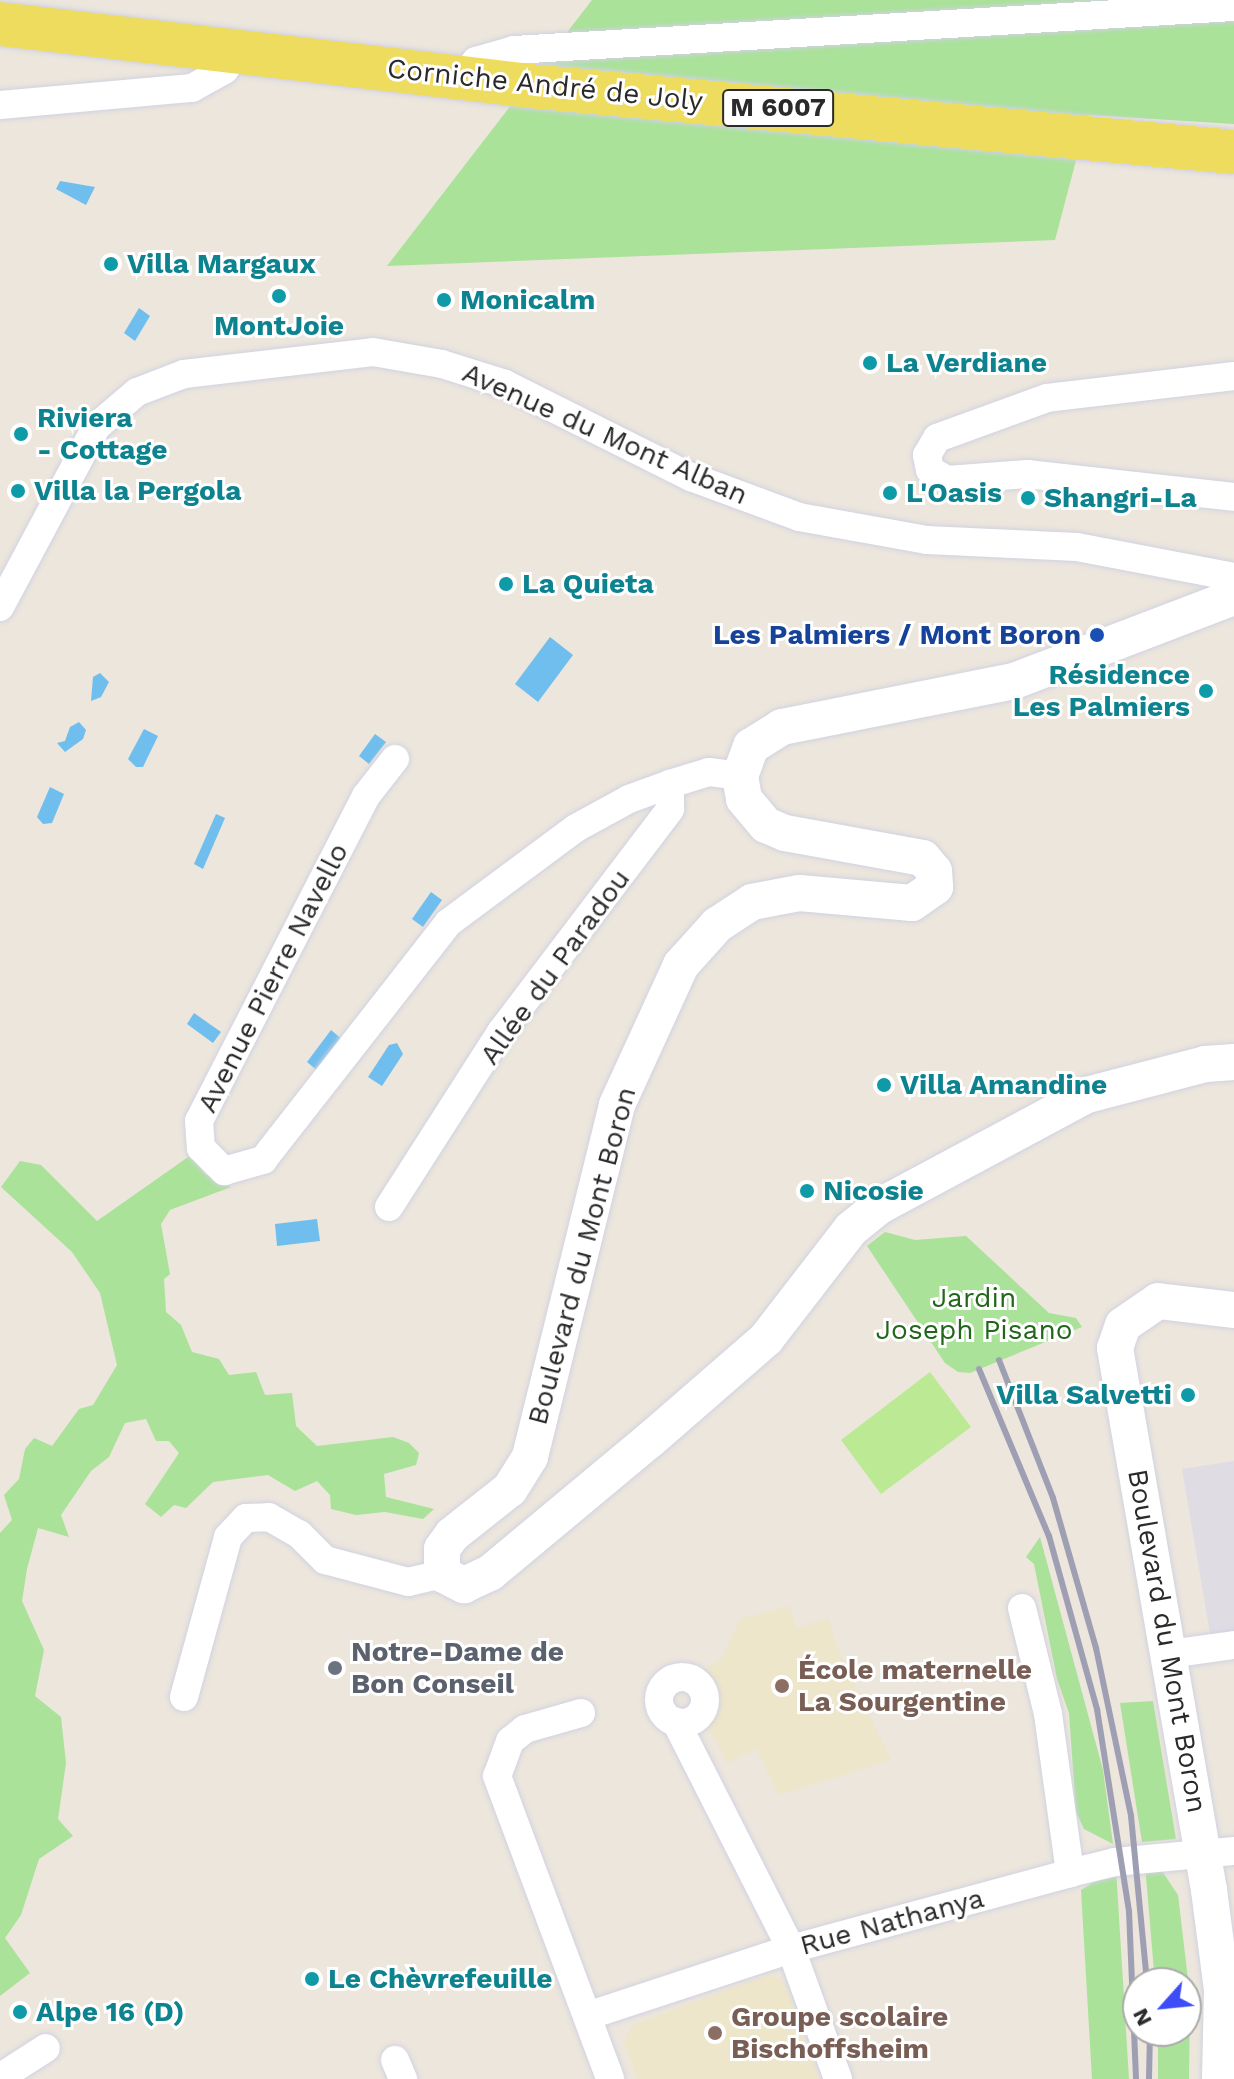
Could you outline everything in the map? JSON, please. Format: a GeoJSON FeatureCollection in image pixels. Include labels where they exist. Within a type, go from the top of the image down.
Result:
{"type":"FeatureCollection","features":[{"type":"Feature","properties":{"kind":"main road","name":"Corniche André de Joly"},"geometry":{"type":"LineString","coordinates":[[0,24],[463,78],[1234,152]]}},
{"type":"Feature","properties":{"kind":"street"},"geometry":{"type":"LineString","coordinates":[[463,78],[476,61],[514,50],[1234,7]]}},
{"type":"Feature","properties":{"kind":"street"},"geometry":{"type":"LineString","coordinates":[[160,87],[171,74],[175,44]]}},
{"type":"Feature","properties":{"kind":"street"},"geometry":{"type":"LineString","coordinates":[[0,105],[203,84],[239,52]]}},
{"type":"Feature","properties":{"kind":"street","name":"Avenue du Mont Alban"},"geometry":{"type":"LineString","coordinates":[[0,607],[96,427],[137,392],[162,382],[288,359],[373,352],[442,364],[505,384],[691,477],[799,517],[927,540],[1077,547],[1234,577]]}},
{"type":"Feature","properties":{"kind":"street"},"geometry":{"type":"LineString","coordinates":[[1234,376],[1047,398],[937,438],[927,455],[930,470],[947,480],[1027,474],[1234,497]]}},
{"type":"Feature","properties":{"kind":"street"},"geometry":{"type":"LineString","coordinates":[[670,784],[709,772],[740,776],[751,746],[782,727],[1014,681],[1234,597]]}},
{"type":"Feature","properties":{"kind":"street","name":"Avenue Pierre Navello"},"geometry":{"type":"LineString","coordinates":[[395,759],[366,796],[199,1121],[201,1148],[224,1171],[263,1160],[448,923],[576,828],[670,784]]}},
{"type":"Feature","properties":{"kind":"street","name":"Boulevard du Mont Boron"},"geometry":{"type":"LineString","coordinates":[[442,1574],[442,1549],[452,1535],[510,1489],[530,1457],[617,1105],[681,965],[717,925],[752,902],[799,893],[912,903],[935,887],[934,871],[923,858],[785,833],[766,825],[744,799],[740,776]]}},
{"type":"Feature","properties":{"kind":"street","name":"Allée du Paradou"},"geometry":{"type":"LineString","coordinates":[[389,1207],[501,1032],[670,809],[670,784]]}},
{"type":"Feature","properties":{"kind":"street"},"geometry":{"type":"LineString","coordinates":[[184,1697],[228,1537],[246,1518],[269,1517],[299,1534],[325,1560],[408,1582],[442,1574],[464,1585],[490,1573],[766,1339],[851,1229],[878,1207],[1087,1095],[1205,1064],[1234,1062]]}},
{"type":"Feature","properties":{"kind":"street","name":"Boulevard du Mont Boron"},"geometry":{"type":"LineString","coordinates":[[1220,2079],[1219,1852],[1170,1654],[1115,1348],[1123,1325],[1158,1301],[1234,1310]]}},
{"type":"Feature","properties":{"kind":"street"},"geometry":{"type":"LineString","coordinates":[[1022,1608],[1048,1714],[1070,1873]]}},
{"type":"Feature","properties":{"kind":"street"},"geometry":{"type":"LineString","coordinates":[[1170,1654],[1234,1645]]}},
{"type":"Feature","properties":{"kind":"street"},"geometry":{"type":"LineString","coordinates":[[581,1713],[525,1729],[510,1741],[497,1776],[610,2079]]}},
{"type":"Feature","properties":{"kind":"street"},"geometry":{"type":"LineString","coordinates":[[676,1722],[791,1949],[838,2079]]}},
{"type":"Feature","properties":{"kind":"street","name":"Rue Nathanya"},"geometry":{"type":"LineString","coordinates":[[587,2016],[791,1949],[1070,1873],[1115,1862],[1219,1852]]}},
{"type":"Feature","properties":{"kind":"street"},"geometry":{"type":"LineString","coordinates":[[9,2079],[7,2073],[46,2048]]}},
{"type":"Feature","properties":{"kind":"shaded area"},"geometry":{"type":"Polygon","coordinates":[[[1234,1461],[1234,1636],[1211,1639],[1182,1469],[1234,1461]]]}},
{"type":"Feature","properties":{"kind":"shaded area","name":"École maternelle La Sourgentine"},"geometry":{"type":"Polygon","coordinates":[[[789,1606],[797,1628],[828,1618],[840,1654],[891,1760],[779,1795],[756,1749],[728,1763],[707,1726],[717,1701],[701,1670],[722,1658],[740,1619],[789,1606]]]}},
{"type":"Feature","properties":{"kind":"shaded area","name":"Groupe scolaire Bischoffsheim"},"geometry":{"type":"Polygon","coordinates":[[[770,1974],[785,1982],[819,2079],[637,2079],[624,2041],[632,2025],[770,1974]]]}},
{"type":"Feature","properties":{"kind":"green space"},"geometry":{"type":"Polygon","coordinates":[[[592,0],[1234,0],[1234,124],[1088,115],[1055,240],[387,266],[592,0]]]}},
{"type":"Feature","properties":{"kind":"green space"},"geometry":{"type":"Polygon","coordinates":[[[191,1155],[205,1174],[231,1187],[170,1210],[161,1224],[170,1274],[164,1279],[166,1312],[181,1325],[192,1352],[219,1359],[229,1375],[256,1372],[265,1395],[292,1393],[296,1426],[317,1446],[393,1437],[409,1443],[419,1453],[416,1465],[384,1474],[386,1497],[434,1509],[423,1519],[385,1512],[356,1515],[331,1509],[330,1495],[317,1481],[295,1491],[268,1475],[213,1482],[186,1508],[174,1505],[161,1517],[145,1504],[179,1453],[169,1441],[156,1441],[146,1419],[125,1423],[109,1457],[91,1471],[61,1515],[69,1537],[38,1528],[27,1569],[22,1601],[44,1650],[35,1696],[61,1717],[66,1763],[58,1819],[73,1836],[39,1859],[21,1915],[5,1938],[30,1973],[0,1996],[0,1533],[12,1520],[4,1495],[19,1479],[25,1449],[34,1438],[52,1446],[79,1409],[93,1405],[117,1365],[100,1293],[72,1252],[1,1187],[20,1161],[41,1165],[97,1221],[191,1155]]]}},
{"type":"Feature","properties":{"kind":"green space","name":"Jardin Joseph Pisano"},"geometry":{"type":"Polygon","coordinates":[[[885,1232],[915,1240],[966,1236],[1049,1313],[1076,1318],[1082,1327],[970,1373],[958,1372],[945,1363],[867,1246],[885,1232]]]}},
{"type":"Feature","properties":{"kind":"green space"},"geometry":{"type":"Polygon","coordinates":[[[930,1372],[971,1427],[881,1494],[841,1440],[930,1372]]]}},
{"type":"Feature","properties":{"kind":"green space"},"geometry":{"type":"Polygon","coordinates":[[[1040,1537],[1103,1770],[1113,1844],[1084,1829],[1076,1812],[1069,1713],[1057,1679],[1034,1564],[1026,1557],[1040,1537]]]}},
{"type":"Feature","properties":{"kind":"green space"},"geometry":{"type":"Polygon","coordinates":[[[1153,1701],[1176,1839],[1142,1842],[1120,1703],[1153,1701]]]}},
{"type":"Feature","properties":{"kind":"green space"},"geometry":{"type":"Polygon","coordinates":[[[1145,1865],[1162,1871],[1178,1895],[1187,1967],[1154,1967],[1145,1865]]]}},
{"type":"Feature","properties":{"kind":"green space"},"geometry":{"type":"Polygon","coordinates":[[[1116,1869],[1122,1967],[1122,2047],[1127,2047],[1129,2079],[1092,2079],[1081,1890],[1116,1869]]]}},
{"type":"Feature","properties":{"kind":"green space"},"geometry":{"type":"Polygon","coordinates":[[[1158,2047],[1189,2047],[1189,2079],[1158,2079],[1158,2047]]]}},
{"type":"Feature","properties":{"kind":"water"},"geometry":{"type":"Polygon","coordinates":[[[60,181],[95,187],[86,205],[56,189],[60,181]]]}},
{"type":"Feature","properties":{"kind":"water"},"geometry":{"type":"Polygon","coordinates":[[[139,308],[150,316],[135,341],[124,333],[139,308]]]}},
{"type":"Feature","properties":{"kind":"water"},"geometry":{"type":"Polygon","coordinates":[[[550,637],[573,655],[538,702],[515,684],[550,637]]]}},
{"type":"Feature","properties":{"kind":"water"},"geometry":{"type":"Polygon","coordinates":[[[100,673],[109,682],[101,697],[91,701],[93,677],[100,673]]]}},
{"type":"Feature","properties":{"kind":"water"},"geometry":{"type":"Polygon","coordinates":[[[79,722],[86,730],[83,739],[65,752],[57,743],[65,741],[70,727],[79,722]]]}},
{"type":"Feature","properties":{"kind":"water"},"geometry":{"type":"Polygon","coordinates":[[[144,729],[158,736],[143,767],[136,767],[128,759],[144,729]]]}},
{"type":"Feature","properties":{"kind":"water"},"geometry":{"type":"Polygon","coordinates":[[[375,734],[386,742],[369,764],[359,756],[375,734]]]}},
{"type":"Feature","properties":{"kind":"water"},"geometry":{"type":"Polygon","coordinates":[[[50,787],[64,794],[52,823],[43,824],[37,817],[50,787]]]}},
{"type":"Feature","properties":{"kind":"water"},"geometry":{"type":"Polygon","coordinates":[[[216,814],[225,818],[203,869],[194,864],[216,814]]]}},
{"type":"Feature","properties":{"kind":"water"},"geometry":{"type":"Polygon","coordinates":[[[431,892],[442,900],[423,927],[412,919],[431,892]]]}},
{"type":"Feature","properties":{"kind":"water"},"geometry":{"type":"Polygon","coordinates":[[[194,1013],[221,1032],[213,1043],[187,1024],[194,1013]]]}},
{"type":"Feature","properties":{"kind":"water"},"geometry":{"type":"Polygon","coordinates":[[[331,1030],[344,1041],[319,1072],[307,1062],[331,1030]]]}},
{"type":"Feature","properties":{"kind":"water"},"geometry":{"type":"Polygon","coordinates":[[[397,1043],[403,1054],[382,1086],[368,1077],[389,1045],[397,1043]]]}},
{"type":"Feature","properties":{"kind":"water"},"geometry":{"type":"Polygon","coordinates":[[[317,1219],[320,1241],[277,1246],[275,1224],[317,1219]]]}},
{"type":"Feature","properties":{"kind":"railway"},"geometry":{"type":"LineString","coordinates":[[999,1360],[1053,1498],[1096,1648],[1131,1816],[1145,1967]]}},
{"type":"Feature","properties":{"kind":"railway"},"geometry":{"type":"LineString","coordinates":[[979,1369],[1049,1536],[1097,1709],[1129,1911],[1136,2079]]}},
{"type":"Feature","properties":{"kind":"railway"},"geometry":{"type":"LineString","coordinates":[[1149,2079],[1150,2047]]}},
{"type":"Feature","properties":{"kind":"place","name":"Villa Margaux"},"geometry":{"type":"Point","coordinates":[111,264]}},
{"type":"Feature","properties":{"kind":"place","name":"MontJoie"},"geometry":{"type":"Point","coordinates":[279,296]}},
{"type":"Feature","properties":{"kind":"place","name":"Monicalm"},"geometry":{"type":"Point","coordinates":[444,300]}},
{"type":"Feature","properties":{"kind":"place","name":"La Verdiane"},"geometry":{"type":"Point","coordinates":[870,363]}},
{"type":"Feature","properties":{"kind":"place","name":"Riviera - Cottage"},"geometry":{"type":"Point","coordinates":[21,434]}},
{"type":"Feature","properties":{"kind":"place","name":"Villa la Pergola"},"geometry":{"type":"Point","coordinates":[18,491]}},
{"type":"Feature","properties":{"kind":"place","name":"L'Oasis"},"geometry":{"type":"Point","coordinates":[890,493]}},
{"type":"Feature","properties":{"kind":"place","name":"Shangri-La"},"geometry":{"type":"Point","coordinates":[1028,498]}},
{"type":"Feature","properties":{"kind":"place","name":"La Quieta"},"geometry":{"type":"Point","coordinates":[506,584]}},
{"type":"Feature","properties":{"kind":"place","name":"Les Palmiers / Mont Boron"},"geometry":{"type":"Point","coordinates":[1097,635]}},
{"type":"Feature","properties":{"kind":"place","name":"Résidence Les Palmiers"},"geometry":{"type":"Point","coordinates":[1206,691]}},
{"type":"Feature","properties":{"kind":"place","name":"Villa Amandine"},"geometry":{"type":"Point","coordinates":[884,1085]}},
{"type":"Feature","properties":{"kind":"place","name":"Nicosie"},"geometry":{"type":"Point","coordinates":[807,1191]}},
{"type":"Feature","properties":{"kind":"place","name":"Villa Salvetti"},"geometry":{"type":"Point","coordinates":[1188,1395]}},
{"type":"Feature","properties":{"kind":"place","name":"Notre-Dame de Bon Conseil"},"geometry":{"type":"Point","coordinates":[335,1668]}},
{"type":"Feature","properties":{"kind":"place","name":"École maternelle La Sourgentine"},"geometry":{"type":"Point","coordinates":[782,1686]}},
{"type":"Feature","properties":{"kind":"place","name":"Le Chèvrefeuille"},"geometry":{"type":"Point","coordinates":[312,1979]}},
{"type":"Feature","properties":{"kind":"place","name":"Alpe 16 (D)"},"geometry":{"type":"Point","coordinates":[20,2012]}},
{"type":"Feature","properties":{"kind":"place","name":"Groupe scolaire Bischoffsheim"},"geometry":{"type":"Point","coordinates":[715,2033]}}]}
